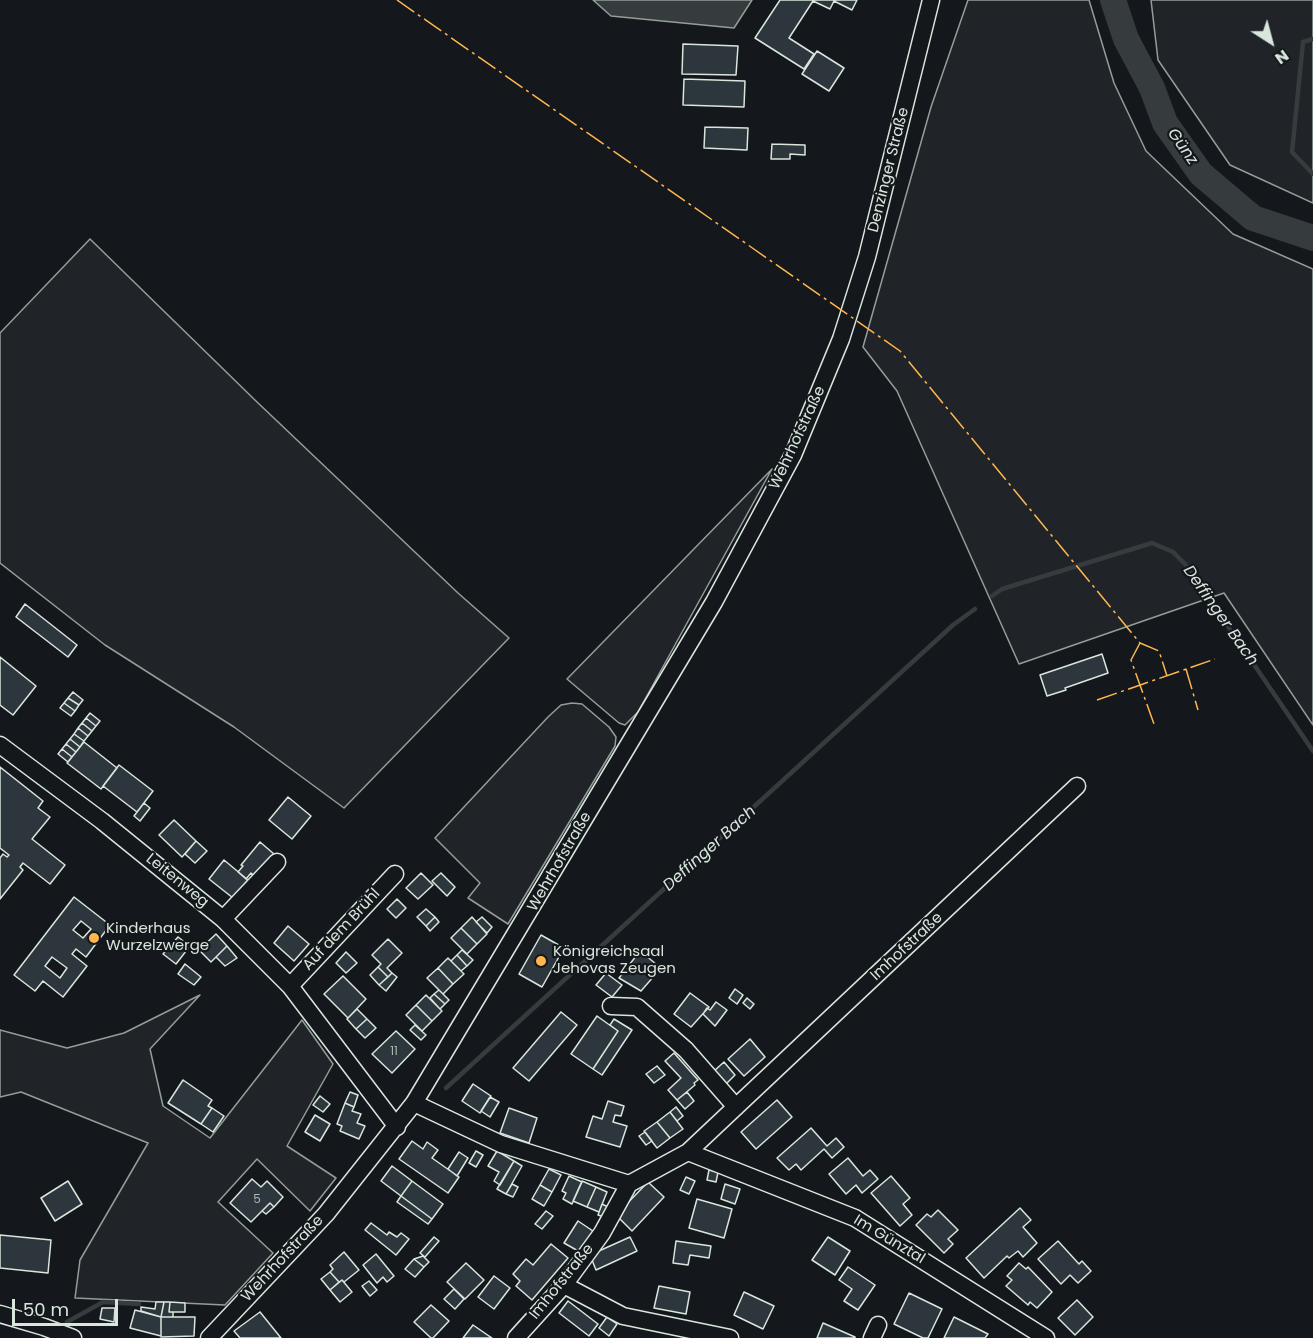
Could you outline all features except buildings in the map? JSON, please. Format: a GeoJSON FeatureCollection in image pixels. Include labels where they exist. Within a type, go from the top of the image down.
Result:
{"type":"FeatureCollection","features":[{"type":"Feature","properties":{"kind":"street","name":"Denzinger Straße"},"geometry":{"type":"LineString","coordinates":[[841,339],[867,257],[929,0]]}},
{"type":"Feature","properties":{"kind":"street","name":"Wehrhofstraße"},"geometry":{"type":"LineString","coordinates":[[209,1338],[326,1214],[414,1103],[714,602],[793,455],[841,339]]}},
{"type":"Feature","properties":{"kind":"street","name":"Leitenweg"},"geometry":{"type":"LineString","coordinates":[[0,745],[156,864],[223,919],[290,986],[397,1127]]}},
{"type":"Feature","properties":{"kind":"street","name":"Imhofstraße"},"geometry":{"type":"LineString","coordinates":[[516,1338],[564,1285],[602,1233],[629,1184],[688,1152],[1077,786]]}},
{"type":"Feature","properties":{"kind":"street"},"geometry":{"type":"LineString","coordinates":[[223,919],[277,862]]}},
{"type":"Feature","properties":{"kind":"street","name":"Auf dem Brühl"},"geometry":{"type":"LineString","coordinates":[[290,986],[395,874]]}},
{"type":"Feature","properties":{"kind":"street"},"geometry":{"type":"LineString","coordinates":[[619,1006],[637,1007],[686,1050],[736,1107]]}},
{"type":"Feature","properties":{"kind":"street"},"geometry":{"type":"LineString","coordinates":[[414,1103],[501,1144],[629,1184]]}},
{"type":"Feature","properties":{"kind":"street","name":"Im Günztal"},"geometry":{"type":"LineString","coordinates":[[688,1152],[855,1218],[1046,1338]]}},
{"type":"Feature","properties":{"kind":"street"},"geometry":{"type":"LineString","coordinates":[[564,1285],[624,1316],[730,1338]]}},
{"type":"Feature","properties":{"kind":"street"},"geometry":{"type":"LineString","coordinates":[[0,1314],[71,1337]]}},
{"type":"Feature","properties":{"kind":"shaded area"},"geometry":{"type":"Polygon","coordinates":[[[593,0],[752,0],[734,28],[611,16],[593,0]]]}},
{"type":"Feature","properties":{"kind":"shaded area"},"geometry":{"type":"Polygon","coordinates":[[[968,0],[1089,0],[1114,83],[1146,151],[1233,234],[1313,269],[1313,725],[1224,593],[1019,664],[897,391],[863,347],[931,107],[968,0]]]}},
{"type":"Feature","properties":{"kind":"shaded area"},"geometry":{"type":"Polygon","coordinates":[[[1151,0],[1313,0],[1313,203],[1230,165],[1158,60],[1151,0]]]}},
{"type":"Feature","properties":{"kind":"shaded area"},"geometry":{"type":"Polygon","coordinates":[[[90,239],[257,402],[458,593],[509,638],[344,808],[234,727],[105,645],[0,563],[0,333],[90,239]]]}},
{"type":"Feature","properties":{"kind":"shaded area"},"geometry":{"type":"Polygon","coordinates":[[[772,469],[638,712],[625,725],[619,723],[567,679],[772,469]]]}},
{"type":"Feature","properties":{"kind":"shaded area"},"geometry":{"type":"Polygon","coordinates":[[[582,704],[609,727],[616,737],[615,746],[508,924],[468,898],[480,883],[435,838],[548,717],[561,705],[582,704]]]}},
{"type":"Feature","properties":{"kind":"shaded area"},"geometry":{"type":"Polygon","coordinates":[[[200,995],[150,1049],[163,1106],[210,1138],[302,1020],[333,1064],[287,1146],[336,1178],[310,1211],[257,1159],[218,1202],[273,1253],[225,1305],[75,1298],[80,1260],[148,1143],[21,1092],[0,1097],[0,1030],[67,1048],[124,1033],[200,995]]]}},
{"type":"Feature","properties":{"kind":"waterway","name":"Günz"},"geometry":{"type":"LineString","coordinates":[[1113,0],[1126,39],[1152,88],[1165,123],[1201,174],[1253,218],[1313,238]]}},
{"type":"Feature","properties":{"kind":"waterway"},"geometry":{"type":"LineString","coordinates":[[1313,39],[1303,42],[1292,152],[1313,174]]}},
{"type":"Feature","properties":{"kind":"waterway","name":"Deffinger Bach"},"geometry":{"type":"LineString","coordinates":[[992,596],[1002,589],[1152,543],[1173,552],[1186,565],[1313,751]]}},
{"type":"Feature","properties":{"kind":"waterway","name":"Deffinger Bach"},"geometry":{"type":"LineString","coordinates":[[446,1088],[953,625],[975,609]]}},
{"type":"Feature","properties":{"kind":"waterway","name":"Deffinger Bach"},"geometry":{"type":"LineString","coordinates":[[67,1322],[103,1302],[139,1304]]}},
{"type":"Feature","properties":{"kind":"power"},"geometry":{"type":"LineString","coordinates":[[397,0],[900,351],[1140,643],[1159,651],[1167,676]]}},
{"type":"Feature","properties":{"kind":"power"},"geometry":{"type":"LineString","coordinates":[[1140,643],[1131,660],[1154,724]]}},
{"type":"Feature","properties":{"kind":"power"},"geometry":{"type":"LineString","coordinates":[[1097,700],[1215,659]]}},
{"type":"Feature","properties":{"kind":"power"},"geometry":{"type":"LineString","coordinates":[[1186,669],[1198,710]]}},
{"type":"Feature","properties":{"kind":"place","name":"Kinderhaus Wurzelzwerge"},"geometry":{"type":"Point","coordinates":[94,938]}},
{"type":"Feature","properties":{"kind":"place","name":"Königreichsaal Jehovas Zeugen"},"geometry":{"type":"Point","coordinates":[541,961]}}]}
